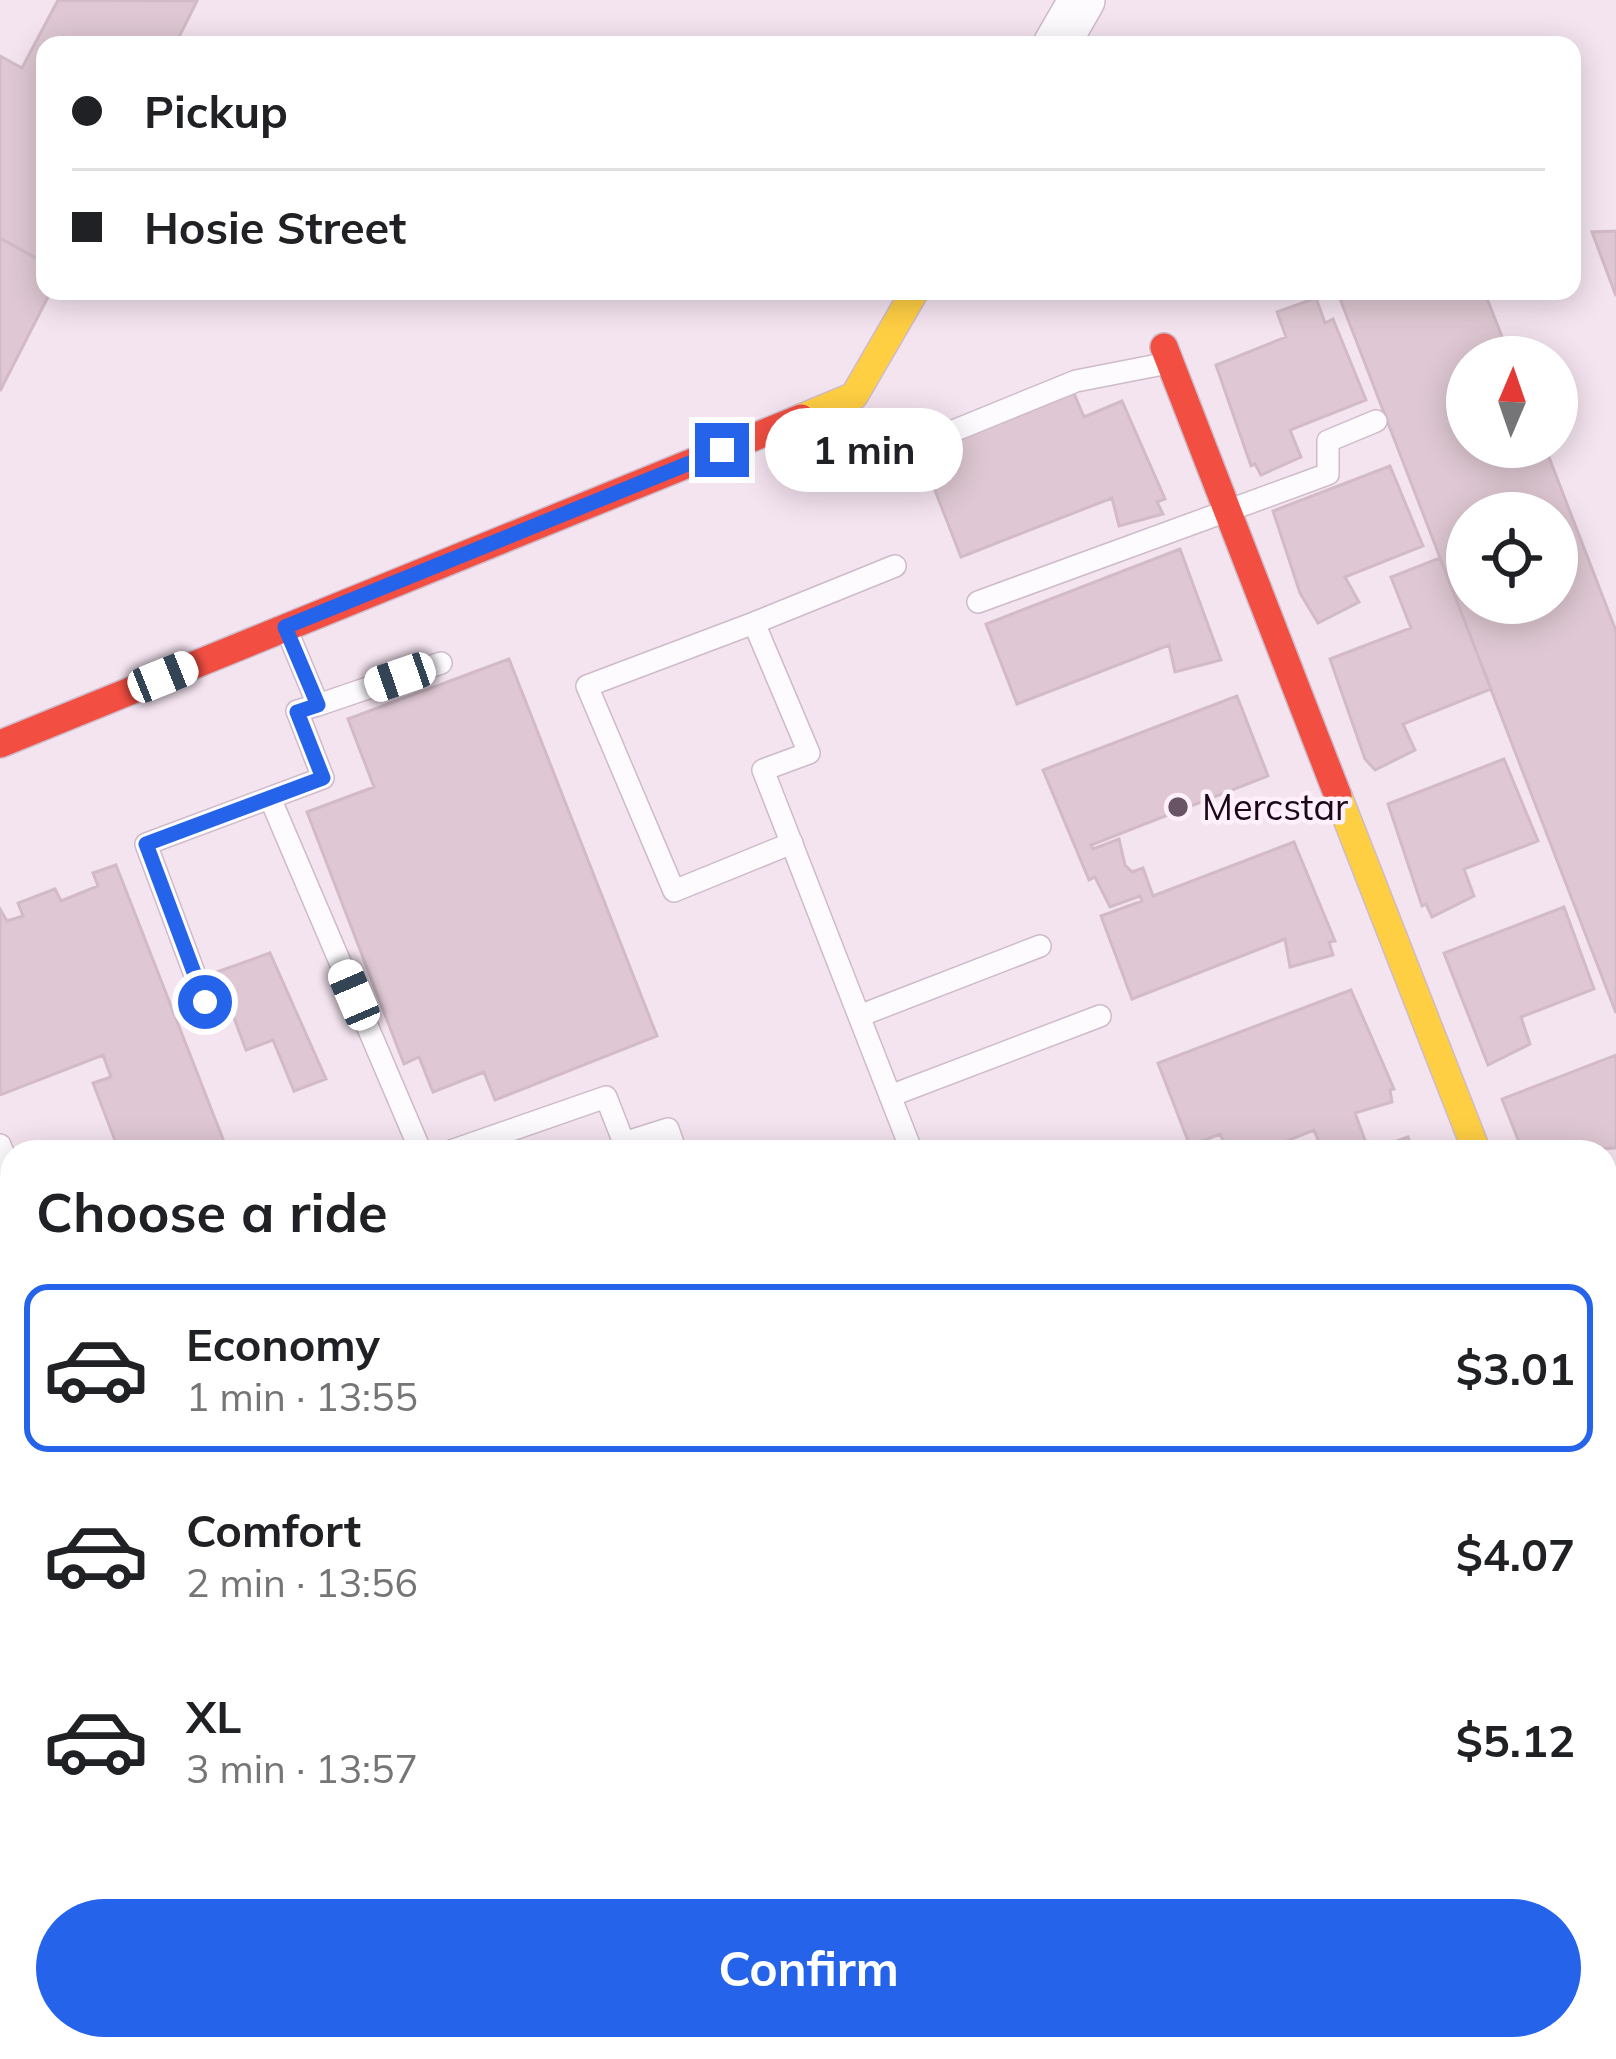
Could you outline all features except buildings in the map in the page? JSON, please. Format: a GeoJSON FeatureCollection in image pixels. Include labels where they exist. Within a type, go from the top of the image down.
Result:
{"type":"FeatureCollection","features":[{"type":"Feature","properties":{"kind":"street"},"geometry":{"type":"LineString","coordinates":[[1061,36],[1082,0]]}},
{"type":"Feature","properties":{"kind":"street"},"geometry":{"type":"LineString","coordinates":[[0,744],[854,396],[910,300]]}},
{"type":"Feature","properties":{"kind":"street"},"geometry":{"type":"LineString","coordinates":[[1167,355],[1472,1140]]}},
{"type":"Feature","properties":{"kind":"lane"},"geometry":{"type":"LineString","coordinates":[[909,449],[1076,381],[1167,355]]}},
{"type":"Feature","properties":{"kind":"lane"},"geometry":{"type":"LineString","coordinates":[[978,602],[1328,474],[1328,441],[1376,421]]}},
{"type":"Feature","properties":{"kind":"lane"},"geometry":{"type":"LineString","coordinates":[[791,843],[674,891],[587,686],[895,566]]}},
{"type":"Feature","properties":{"kind":"lane"},"geometry":{"type":"LineString","coordinates":[[754,623],[809,753],[763,770],[907,1140]]}},
{"type":"Feature","properties":{"kind":"lane"},"geometry":{"type":"LineString","coordinates":[[285,627],[318,705]]}},
{"type":"Feature","properties":{"kind":"lane"},"geometry":{"type":"LineString","coordinates":[[205,1002],[146,844],[323,778],[297,712],[442,663]]}},
{"type":"Feature","properties":{"kind":"lane"},"geometry":{"type":"LineString","coordinates":[[270,798],[416,1140]]}},
{"type":"Feature","properties":{"kind":"lane"},"geometry":{"type":"LineString","coordinates":[[859,1016],[1040,946]]}},
{"type":"Feature","properties":{"kind":"lane"},"geometry":{"type":"LineString","coordinates":[[890,1096],[1100,1016]]}},
{"type":"Feature","properties":{"kind":"lane"},"geometry":{"type":"LineString","coordinates":[[482,1140],[606,1097],[623,1140]]}},
{"type":"Feature","properties":{"kind":"lane"},"geometry":{"type":"LineString","coordinates":[[633,1140],[668,1129],[672,1140]]}},
{"type":"Feature","properties":{"kind":"traffic: slow"},"geometry":{"type":"LineString","coordinates":[[801,418],[854,396],[910,300]]}},
{"type":"Feature","properties":{"kind":"traffic: slow"},"geometry":{"type":"LineString","coordinates":[[1338,796],[1472,1140]]}},
{"type":"Feature","properties":{"kind":"traffic: jam"},"geometry":{"type":"LineString","coordinates":[[1164,347],[1338,796]]}},
{"type":"Feature","properties":{"kind":"traffic: jam"},"geometry":{"type":"LineString","coordinates":[[0,744],[801,418]]}},
{"type":"Feature","properties":{"kind":"place","name":"Mercstar"},"geometry":{"type":"Point","coordinates":[1178,807]}},
{"type":"Feature","properties":{"kind":"route"},"geometry":{"type":"LineString","coordinates":[[205,1002],[146,844],[323,778],[297,712],[318,705],[285,627],[722,450]]}}]}
